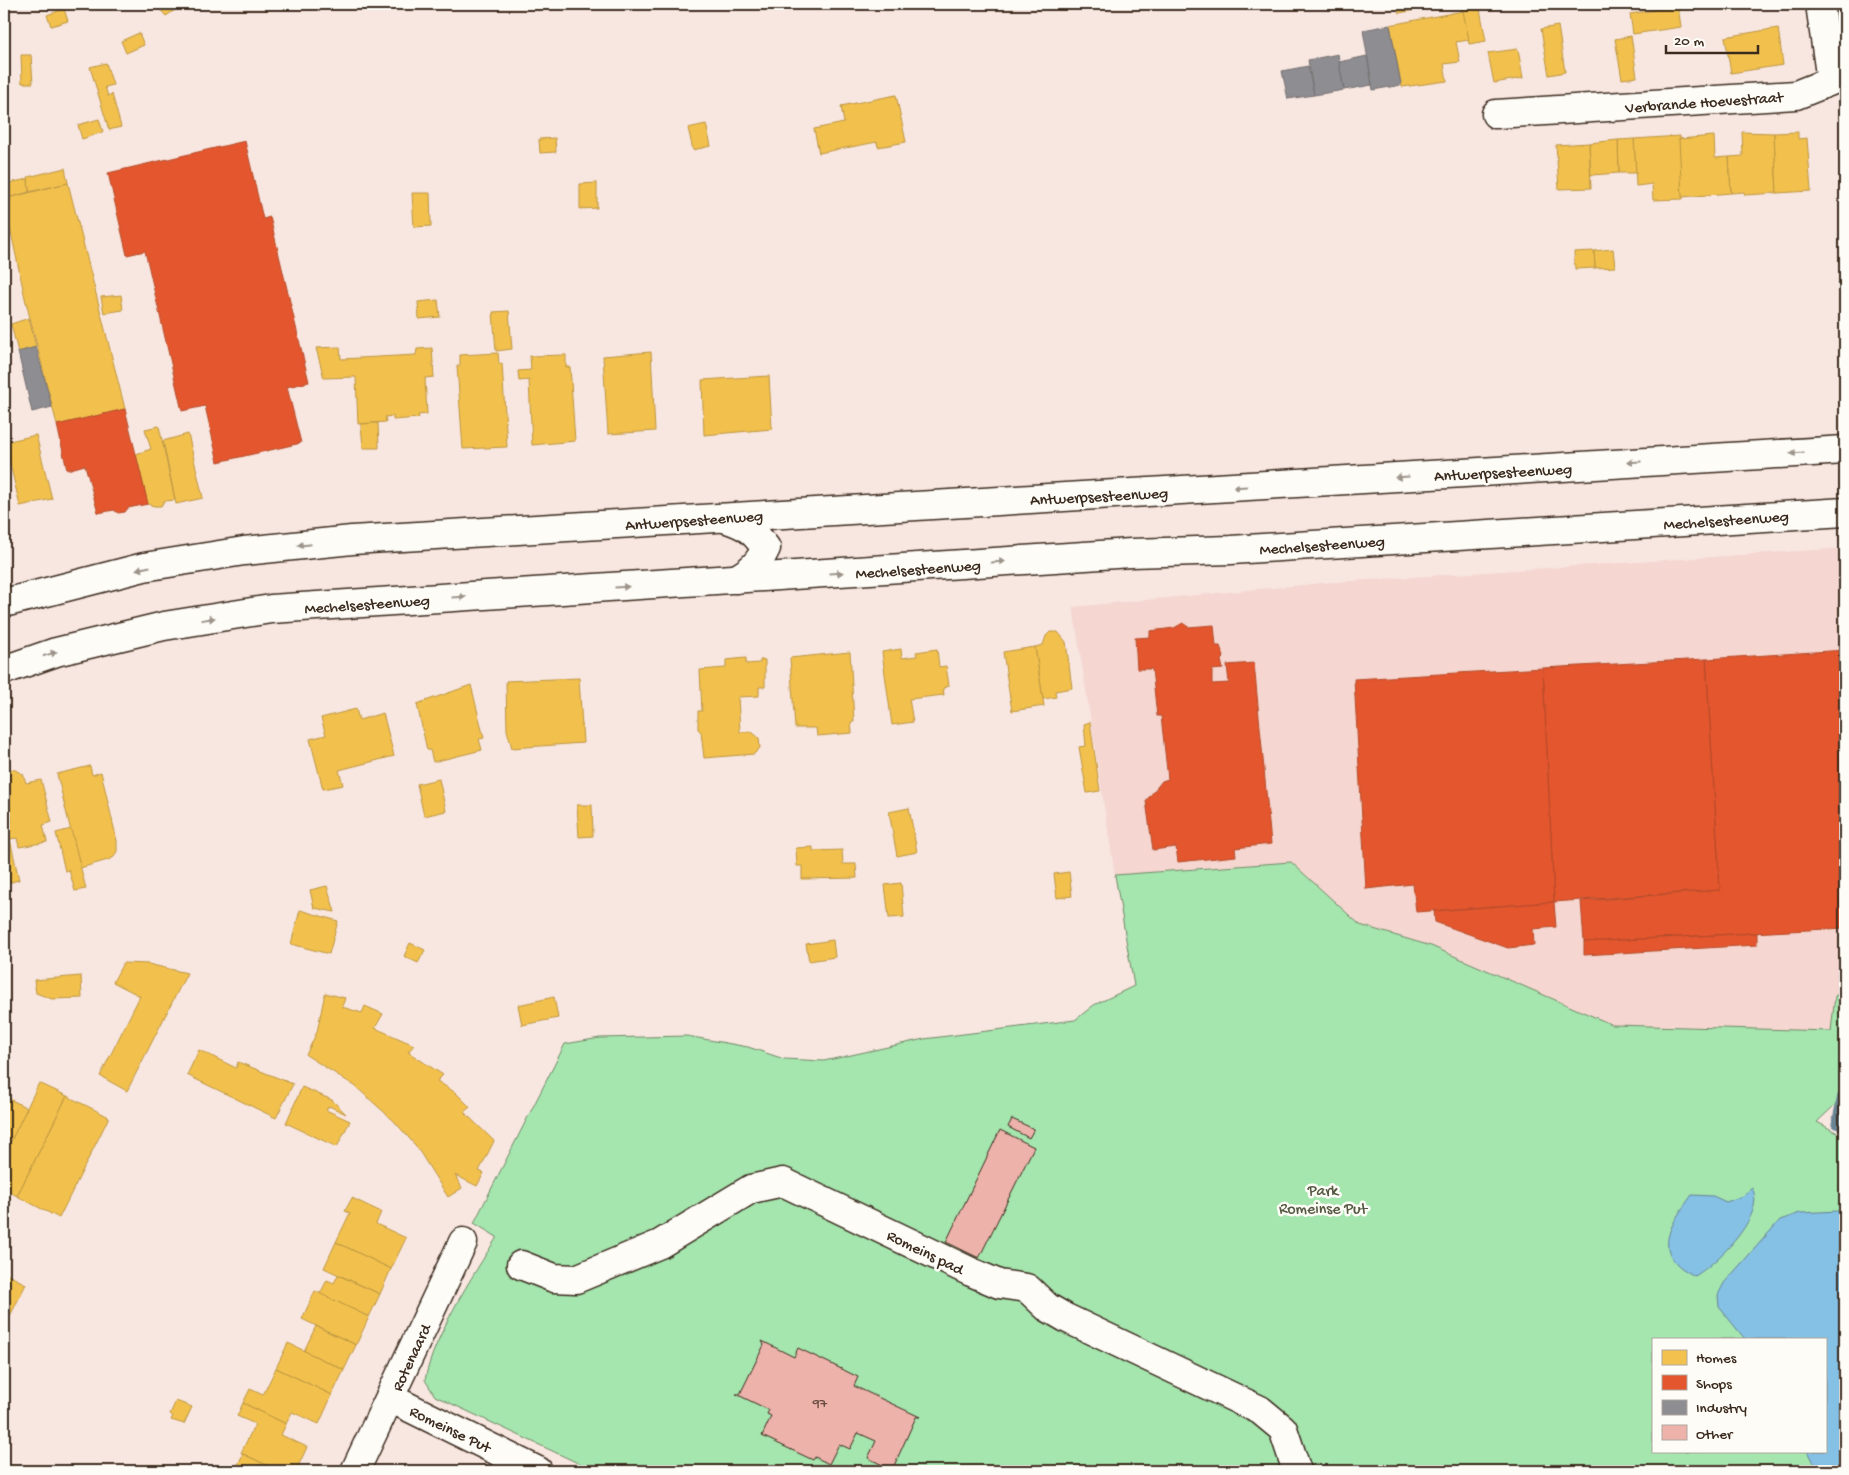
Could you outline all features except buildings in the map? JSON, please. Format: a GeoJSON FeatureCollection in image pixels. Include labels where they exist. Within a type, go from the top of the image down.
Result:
{"type":"FeatureCollection","features":[{"type":"Feature","properties":{"kind":"main road","name":"Verbrande Hoevestraat"},"geometry":{"type":"LineString","coordinates":[[1496,114],[1796,96],[1820,88],[1831,81],[1820,4]]}},
{"type":"Feature","properties":{"kind":"main road","name":"Antwerpsesteenweg"},"geometry":{"type":"LineString","coordinates":[[4,603],[144,567],[244,551],[352,540],[1845,450]]}},
{"type":"Feature","properties":{"kind":"main road","name":"Mechelsesteenweg"},"geometry":{"type":"LineString","coordinates":[[4,670],[56,652],[164,626],[271,610],[1132,553],[1231,550],[1845,512]]}},
{"type":"Feature","properties":{"kind":"main road"},"geometry":{"type":"LineString","coordinates":[[736,580],[749,572],[759,562],[776,527],[788,514]]}},
{"type":"Feature","properties":{"kind":"main road"},"geometry":{"type":"LineString","coordinates":[[724,518],[743,524],[754,531],[772,559],[799,576]]}},
{"type":"Feature","properties":{"kind":"main road","name":"Romeins pad"},"geometry":{"type":"LineString","coordinates":[[521,1266],[554,1278],[576,1279],[660,1244],[750,1189],[783,1182],[978,1275],[999,1284],[1027,1288],[1047,1307],[1066,1318],[1260,1410],[1282,1429],[1297,1471]]}},
{"type":"Feature","properties":{"kind":"main road","name":"Rotenaard"},"geometry":{"type":"LineString","coordinates":[[356,1471],[463,1242]]}},
{"type":"Feature","properties":{"kind":"main road","name":"Romeinse Put"},"geometry":{"type":"LineString","coordinates":[[390,1398],[538,1471]]}},
{"type":"Feature","properties":{"kind":"shaded area"},"geometry":{"type":"Polygon","coordinates":[[[1845,548],[1845,990],[1835,996],[1831,1031],[1612,1025],[1431,946],[1360,925],[1291,862],[1115,875],[1073,607],[1323,583],[1845,548]]]}},
{"type":"Feature","properties":{"kind":"green space","name":"Park Romeinse Put"},"geometry":{"type":"Polygon","coordinates":[[[1291,862],[1360,925],[1431,946],[1613,1025],[1831,1031],[1835,996],[1845,990],[1845,1091],[1837,1103],[1817,1122],[1845,1137],[1845,1471],[595,1471],[435,1396],[425,1380],[429,1363],[445,1326],[497,1237],[474,1223],[565,1044],[600,1038],[687,1036],[748,1047],[784,1059],[824,1061],[924,1039],[1075,1020],[1094,1005],[1134,986],[1115,875],[1291,862]]]}},
{"type":"Feature","properties":{"kind":"water"},"geometry":{"type":"Polygon","coordinates":[[[1752,1188],[1755,1199],[1753,1211],[1737,1237],[1715,1261],[1695,1276],[1681,1267],[1672,1258],[1668,1249],[1671,1228],[1692,1195],[1713,1196],[1726,1202],[1743,1196],[1752,1188]]]}},
{"type":"Feature","properties":{"kind":"water"},"geometry":{"type":"Polygon","coordinates":[[[1845,1212],[1845,1471],[1817,1471],[1808,1452],[1826,1452],[1826,1338],[1744,1338],[1719,1307],[1718,1295],[1724,1283],[1780,1220],[1800,1213],[1845,1212]]]}},
{"type":"Feature","properties":{"kind":"waterway"},"geometry":{"type":"LineString","coordinates":[[1845,1092],[1842,1096],[1836,1124],[1845,1127]]}}]}
